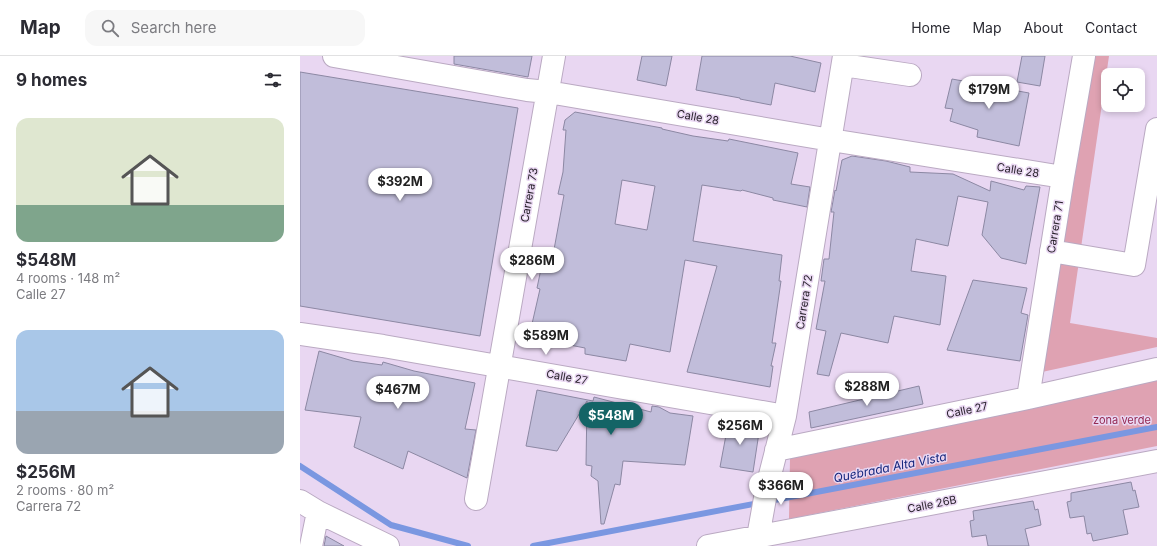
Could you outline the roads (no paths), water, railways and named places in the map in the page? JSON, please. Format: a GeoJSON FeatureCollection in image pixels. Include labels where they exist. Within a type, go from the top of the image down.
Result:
{"type":"FeatureCollection","features":[{"type":"Feature","properties":{"kind":"street","name":"Calle 28"},"geometry":{"type":"LineString","coordinates":[[334,56],[831,140],[1063,177]]}},
{"type":"Feature","properties":{"kind":"street","name":"Carrera 73"},"geometry":{"type":"LineString","coordinates":[[476,499],[554,56]]}},
{"type":"Feature","properties":{"kind":"street","name":"Carrera 71"},"geometry":{"type":"LineString","coordinates":[[1028,398],[1084,56]]}},
{"type":"Feature","properties":{"kind":"street"},"geometry":{"type":"LineString","coordinates":[[844,60],[910,75]]}},
{"type":"Feature","properties":{"kind":"street","name":"Carrera 72"},"geometry":{"type":"LineString","coordinates":[[758,535],[767,487],[785,416],[844,60]]}},
{"type":"Feature","properties":{"kind":"street"},"geometry":{"type":"LineString","coordinates":[[1051,251],[1133,274],[1157,129]]}},
{"type":"Feature","properties":{"kind":"street","name":"Calle 27"},"geometry":{"type":"LineString","coordinates":[[300,334],[383,346],[785,416]]}},
{"type":"Feature","properties":{"kind":"street","name":"Calle 27"},"geometry":{"type":"LineString","coordinates":[[776,450],[1028,398],[1157,369]]}},
{"type":"Feature","properties":{"kind":"street","name":"Calle 26B"},"geometry":{"type":"LineString","coordinates":[[708,546],[758,535],[1157,461]]}},
{"type":"Feature","properties":{"kind":"street"},"geometry":{"type":"LineString","coordinates":[[311,546],[309,507],[388,546]]}},
{"type":"Feature","properties":{"kind":"waterway","name":"Quebrada Alta Vista"},"geometry":{"type":"LineString","coordinates":[[533,546],[1157,427]]}},
{"type":"Feature","properties":{"kind":"waterway","name":"Quebrada Alta Vista"},"geometry":{"type":"LineString","coordinates":[[300,466],[391,525],[468,546]]}},
{"type":"Feature","properties":{"kind":"park label","name":"zona verde"},"geometry":{"type":"Point","coordinates":[1122,420]}}]}
